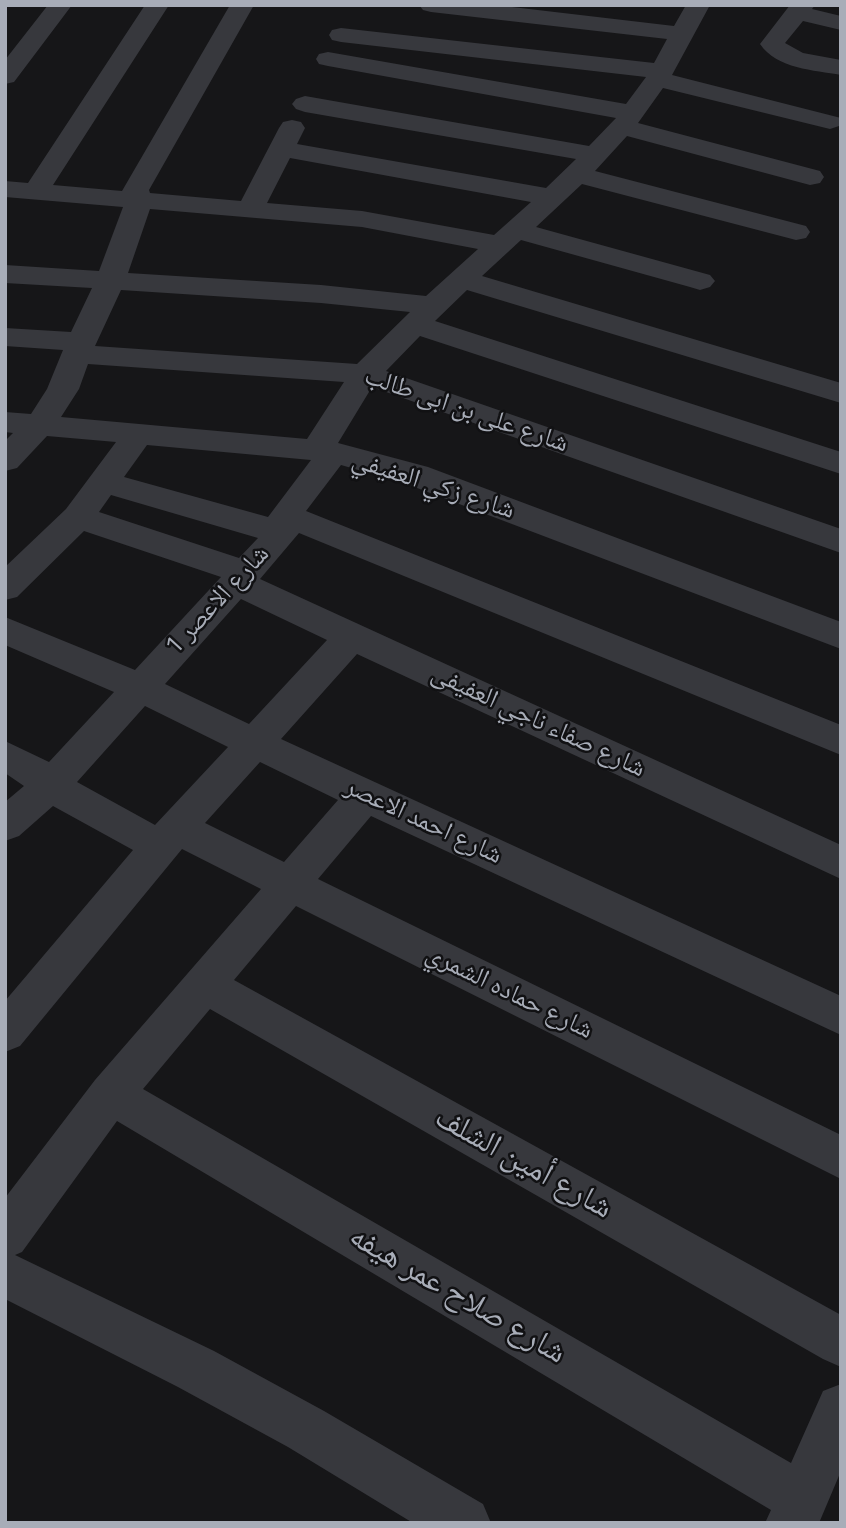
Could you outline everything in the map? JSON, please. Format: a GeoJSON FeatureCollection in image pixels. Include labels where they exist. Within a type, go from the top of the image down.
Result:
{"type":"FeatureCollection","features":[{"type":"Feature","properties":{"kind":"street"},"geometry":{"type":"LineString","coordinates":[[5,77],[60,5]]}},
{"type":"Feature","properties":{"kind":"street"},"geometry":{"type":"LineString","coordinates":[[35,191],[157,5]]}},
{"type":"Feature","properties":{"kind":"street"},"geometry":{"type":"LineString","coordinates":[[140,199],[135,194],[137,187],[242,5]]}},
{"type":"Feature","properties":{"kind":"street"},"geometry":{"type":"LineString","coordinates":[[431,5],[683,34]]}},
{"type":"Feature","properties":{"kind":"street","name":"شارع الاعصر 1"},"geometry":{"type":"LineString","coordinates":[[5,825],[50,786],[239,577],[283,524],[328,460],[322,443],[324,435],[365,374],[424,315],[587,165],[628,120],[659,75],[698,5]]}},
{"type":"Feature","properties":{"kind":"street"},"geometry":{"type":"LineString","coordinates":[[841,23],[801,9],[772,44],[785,54],[841,68]]}},
{"type":"Feature","properties":{"kind":"street"},"geometry":{"type":"LineString","coordinates":[[250,209],[346,25],[659,75],[830,121]]}},
{"type":"Feature","properties":{"kind":"street"},"geometry":{"type":"LineString","coordinates":[[328,59],[628,120],[810,177]]}},
{"type":"Feature","properties":{"kind":"street"},"geometry":{"type":"LineString","coordinates":[[305,104],[587,165],[796,232]]}},
{"type":"Feature","properties":{"kind":"street"},"geometry":{"type":"LineString","coordinates":[[281,149],[550,197]]}},
{"type":"Feature","properties":{"kind":"street"},"geometry":{"type":"LineString","coordinates":[[5,189],[250,209],[508,237],[700,281]]}},
{"type":"Feature","properties":{"kind":"street"},"geometry":{"type":"LineString","coordinates":[[5,461],[40,424],[63,389],[110,282],[140,199]]}},
{"type":"Feature","properties":{"kind":"street"},"geometry":{"type":"LineString","coordinates":[[5,274],[321,294],[424,315],[841,463]]}},
{"type":"Feature","properties":{"kind":"street"},"geometry":{"type":"LineString","coordinates":[[463,279],[841,393]]}},
{"type":"Feature","properties":{"kind":"street","name":"شارع على بن ابى طالب"},"geometry":{"type":"LineString","coordinates":[[5,337],[79,348],[365,374],[841,541]]}},
{"type":"Feature","properties":{"kind":"street","name":"شارع زكي العفيفي"},"geometry":{"type":"LineString","coordinates":[[5,422],[326,451],[416,475],[841,636]]}},
{"type":"Feature","properties":{"kind":"street"},"geometry":{"type":"LineString","coordinates":[[5,588],[78,517],[139,433]]}},
{"type":"Feature","properties":{"kind":"street"},"geometry":{"type":"LineString","coordinates":[[105,482],[283,524],[841,741]]}},
{"type":"Feature","properties":{"kind":"street","name":"شارع صفاء ناجي العفيفى"},"geometry":{"type":"LineString","coordinates":[[78,517],[239,577],[352,636],[841,863]]}},
{"type":"Feature","properties":{"kind":"street","name":"شارع احمد الاعصر"},"geometry":{"type":"LineString","coordinates":[[5,630],[139,687],[365,796],[841,1016]]}},
{"type":"Feature","properties":{"kind":"street"},"geometry":{"type":"LineString","coordinates":[[8,1030],[168,837],[352,636]]}},
{"type":"Feature","properties":{"kind":"street","name":"شارع حماده الشمري"},"geometry":{"type":"LineString","coordinates":[[5,757],[30,768],[50,786],[168,837],[290,884],[841,1158]]}},
{"type":"Feature","properties":{"kind":"street"},"geometry":{"type":"LineString","coordinates":[[5,1236],[20,1191],[111,1094],[365,796]]}},
{"type":"Feature","properties":{"kind":"street","name":"شارع أمين الشلف"},"geometry":{"type":"LineString","coordinates":[[205,985],[841,1342]]}},
{"type":"Feature","properties":{"kind":"street","name":"شارع صلاح عمر هيفه"},"geometry":{"type":"LineString","coordinates":[[111,1094],[797,1511]]}},
{"type":"Feature","properties":{"kind":"street"},"geometry":{"type":"LineString","coordinates":[[5,1274],[197,1369],[306,1429],[464,1523]]}},
{"type":"Feature","properties":{"kind":"street"},"geometry":{"type":"LineString","coordinates":[[797,1511],[841,1409]]}}]}
